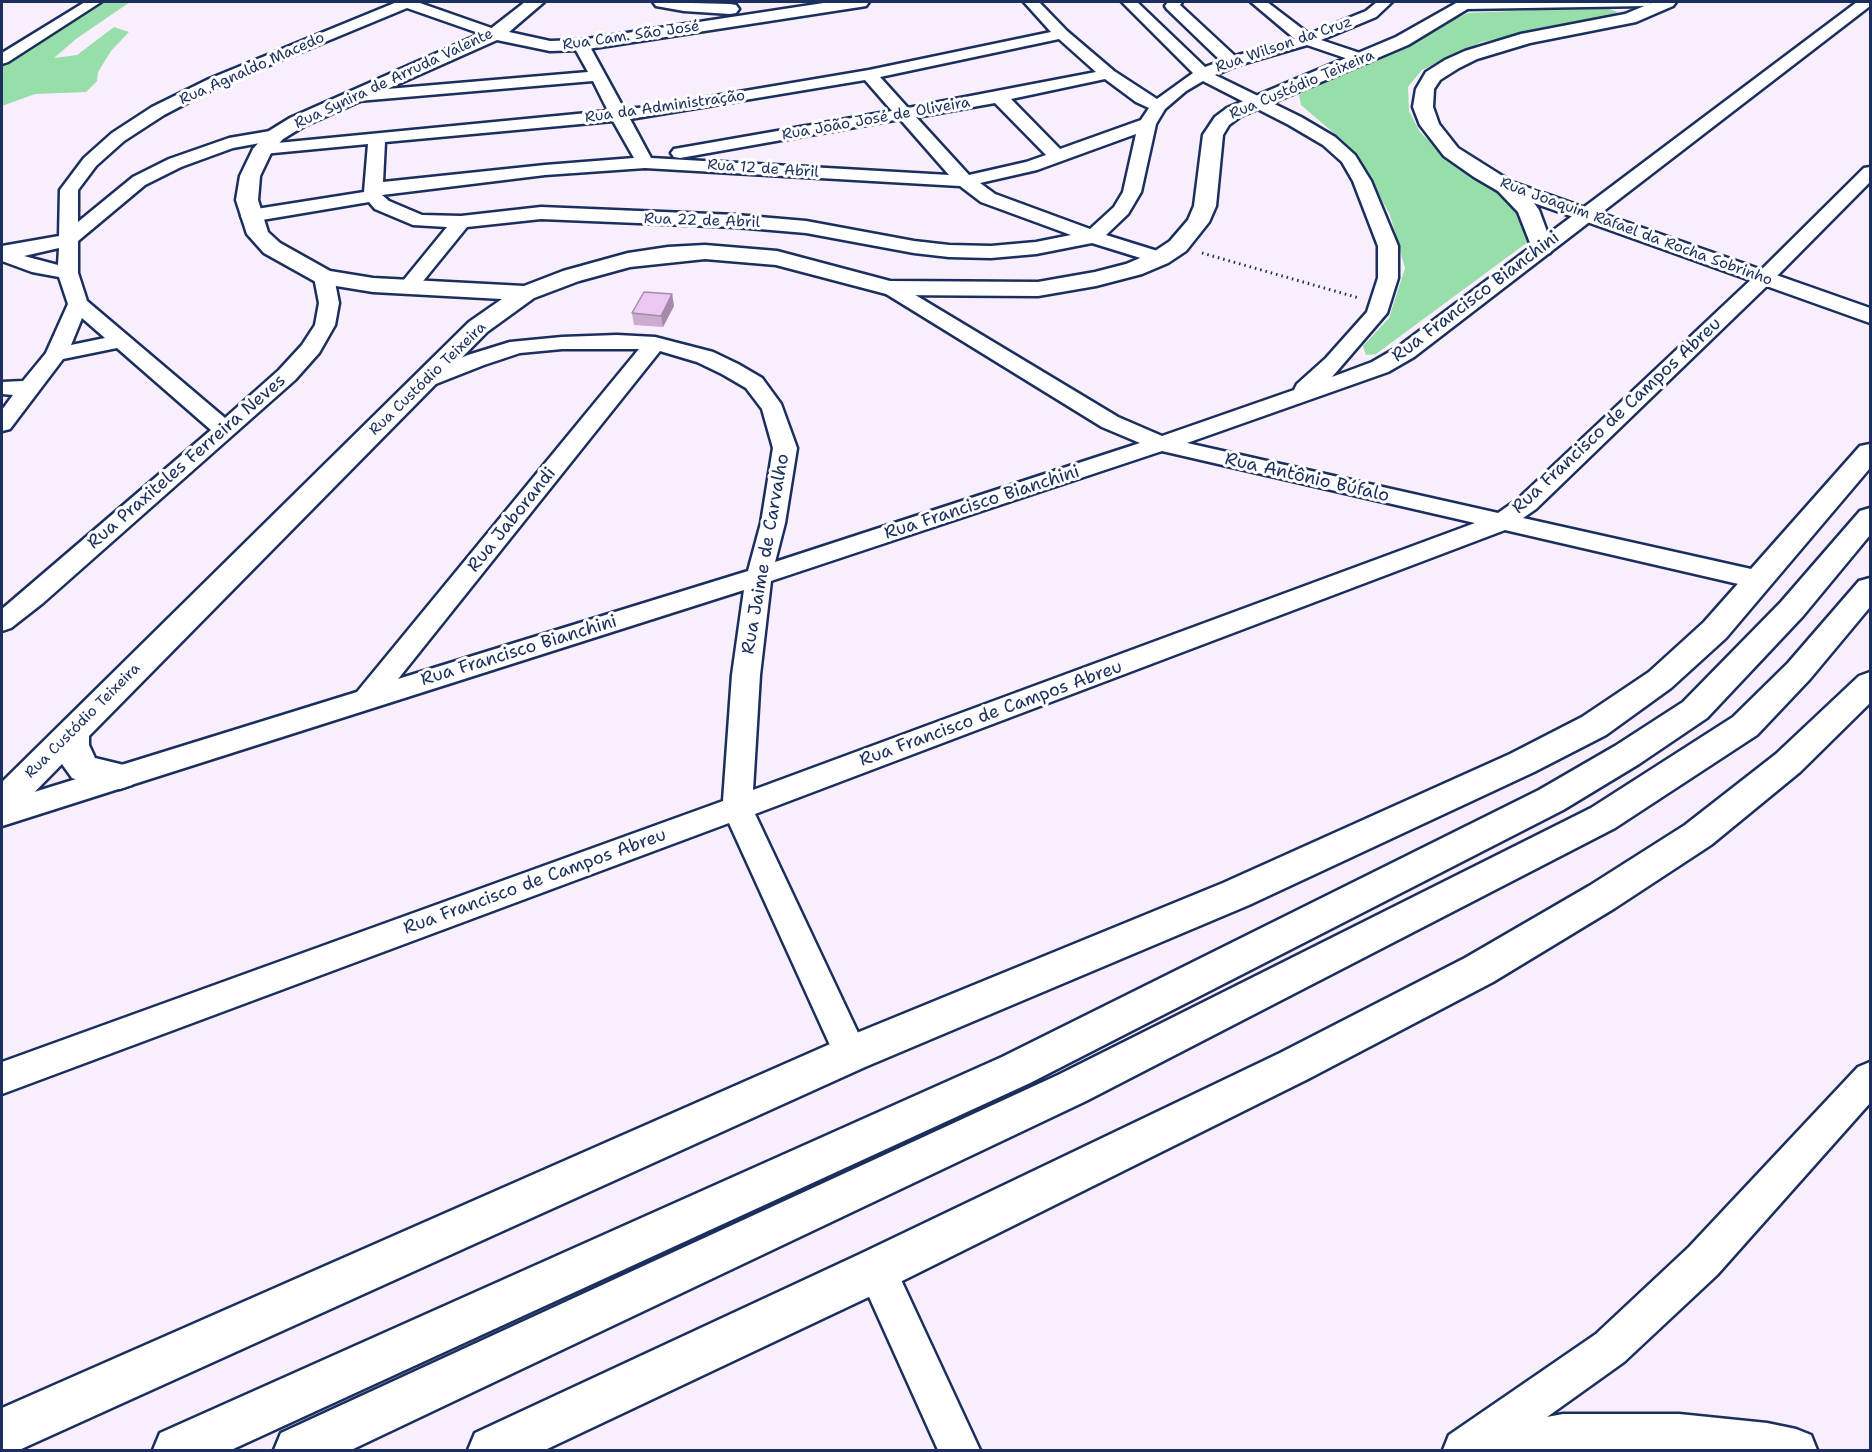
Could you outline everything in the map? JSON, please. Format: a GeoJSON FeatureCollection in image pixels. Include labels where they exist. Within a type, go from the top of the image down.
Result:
{"type":"FeatureCollection","features":[{"type":"Feature","properties":{"kind":"main road","name":"Rua Synira de Arruda Valente"},"geometry":{"type":"LineString","coordinates":[[269,142],[297,122],[495,33],[535,2]]}},
{"type":"Feature","properties":{"kind":"main road"},"geometry":{"type":"LineString","coordinates":[[662,2],[746,14]]}},
{"type":"Feature","properties":{"kind":"main road","name":"Rua Cam. São José"},"geometry":{"type":"LineString","coordinates":[[495,33],[550,46],[581,45],[746,14],[860,2]]}},
{"type":"Feature","properties":{"kind":"main road"},"geometry":{"type":"LineString","coordinates":[[1608,2],[1630,18]]}},
{"type":"Feature","properties":{"kind":"main road","name":"Rua Joaquim Rafael da Rocha Sobrinho"},"geometry":{"type":"LineString","coordinates":[[1667,2],[1630,18],[1527,38],[1471,55],[1433,76],[1425,89],[1423,106],[1430,125],[1451,152],[1505,186],[1870,316]]}},
{"type":"Feature","properties":{"kind":"main road","name":"Rua Custódio Teixeira"},"geometry":{"type":"LineString","coordinates":[[2,803],[478,327],[526,293],[570,276],[628,260],[668,254],[705,252],[777,258],[890,288],[1038,289],[1096,279],[1134,269],[1160,258],[1178,246],[1198,222],[1205,206],[1214,135],[1222,121],[1234,112],[1402,41],[1468,3]]}},
{"type":"Feature","properties":{"kind":"main road"},"geometry":{"type":"LineString","coordinates":[[269,142],[250,176],[247,200],[250,216],[258,234],[272,248],[324,277],[346,282],[526,293]]}},
{"type":"Feature","properties":{"kind":"main road"},"geometry":{"type":"LineString","coordinates":[[1505,186],[1528,210],[1542,249]]}},
{"type":"Feature","properties":{"kind":"main road"},"geometry":{"type":"LineString","coordinates":[[930,313],[972,290]]}},
{"type":"Feature","properties":{"kind":"main road"},"geometry":{"type":"LineString","coordinates":[[2,1433],[851,1054],[1236,894],[1522,763],[1594,726],[1660,680],[1715,630],[1870,452]]}},
{"type":"Feature","properties":{"kind":"main road"},"geometry":{"type":"LineString","coordinates":[[177,1450],[1016,1070],[1551,800],[1627,755],[1695,710],[1792,609],[1870,517]]}},
{"type":"Feature","properties":{"kind":"main road"},"geometry":{"type":"LineString","coordinates":[[298,1450],[1072,1088],[1603,818],[1745,726],[1799,671],[1870,588]]}},
{"type":"Feature","properties":{"kind":"main road"},"geometry":{"type":"LineString","coordinates":[[492,1450],[876,1270],[1294,1066],[1489,964],[1602,897],[1698,835],[1788,763],[1870,684]]}},
{"type":"Feature","properties":{"kind":"main road"},"geometry":{"type":"LineString","coordinates":[[73,732],[72,745],[76,759],[84,769],[120,776]]}},
{"type":"Feature","properties":{"kind":"street"},"geometry":{"type":"LineString","coordinates":[[2,59],[94,2]]}},
{"type":"Feature","properties":{"kind":"street","name":"Rua Cam. São José"},"geometry":{"type":"LineString","coordinates":[[408,2],[495,33]]}},
{"type":"Feature","properties":{"kind":"street","name":"Rua Agnaldo Macedo"},"geometry":{"type":"LineString","coordinates":[[78,304],[68,273],[68,240],[84,194],[69,190],[90,162],[118,137],[158,111],[215,82],[408,2]]}},
{"type":"Feature","properties":{"kind":"street"},"geometry":{"type":"LineString","coordinates":[[1031,2],[1062,34],[1108,74],[1142,98],[1159,106]]}},
{"type":"Feature","properties":{"kind":"street"},"geometry":{"type":"LineString","coordinates":[[1129,2],[1203,74],[1329,141],[1349,159],[1377,213],[1388,246],[1388,278],[1377,313],[1334,363],[1292,400]]}},
{"type":"Feature","properties":{"kind":"street"},"geometry":{"type":"LineString","coordinates":[[1175,2],[1172,6],[1232,62]]}},
{"type":"Feature","properties":{"kind":"street"},"geometry":{"type":"LineString","coordinates":[[1258,2],[1307,40],[1363,59]]}},
{"type":"Feature","properties":{"kind":"street","name":"Rua Wilson da Cruz"},"geometry":{"type":"LineString","coordinates":[[1093,237],[1121,210],[1132,192],[1147,124],[1159,106],[1180,88],[1203,74],[1232,62],[1307,40],[1371,14],[1384,2]]}},
{"type":"Feature","properties":{"kind":"street"},"geometry":{"type":"LineString","coordinates":[[1468,3],[1646,2]]}},
{"type":"Feature","properties":{"kind":"street","name":"Rua Francisco Bianchini"},"geometry":{"type":"LineString","coordinates":[[2,814],[368,697],[759,576],[1292,400],[1380,367],[1406,352],[1866,2]]}},
{"type":"Feature","properties":{"kind":"street"},"geometry":{"type":"LineString","coordinates":[[1355,4],[1371,14]]}},
{"type":"Feature","properties":{"kind":"street","name":"Rua da Administração"},"geometry":{"type":"LineString","coordinates":[[139,181],[201,151],[229,143],[377,137],[620,116],[868,75],[1062,34]]}},
{"type":"Feature","properties":{"kind":"street"},"geometry":{"type":"LineString","coordinates":[[581,45],[643,161]]}},
{"type":"Feature","properties":{"kind":"street","name":"Rua João José de Oliveira"},"geometry":{"type":"LineString","coordinates":[[643,161],[999,97],[1108,74]]}},
{"type":"Feature","properties":{"kind":"street"},"geometry":{"type":"LineString","coordinates":[[868,75],[965,182],[988,198],[1093,237],[1160,258]]}},
{"type":"Feature","properties":{"kind":"street"},"geometry":{"type":"LineString","coordinates":[[358,96],[598,76]]}},
{"type":"Feature","properties":{"kind":"street"},"geometry":{"type":"LineString","coordinates":[[999,97],[1058,157]]}},
{"type":"Feature","properties":{"kind":"street","name":"Rua 12 de Abril"},"geometry":{"type":"LineString","coordinates":[[250,216],[373,193],[545,170],[643,161],[965,182],[1002,174],[1058,157],[1147,124]]}},
{"type":"Feature","properties":{"kind":"street"},"geometry":{"type":"LineString","coordinates":[[373,193],[377,137]]}},
{"type":"Feature","properties":{"kind":"street","name":"Rua Francisco de Campos Abreu"},"geometry":{"type":"LineString","coordinates":[[2,1078],[737,808],[1502,522],[1527,504],[1764,278],[1870,172]]}},
{"type":"Feature","properties":{"kind":"street"},"geometry":{"type":"LineString","coordinates":[[84,194],[139,181]]}},
{"type":"Feature","properties":{"kind":"street"},"geometry":{"type":"LineString","coordinates":[[2,253],[68,240],[139,181]]}},
{"type":"Feature","properties":{"kind":"street","name":"Rua 22 de Abril"},"geometry":{"type":"LineString","coordinates":[[373,193],[382,205],[420,221],[461,222],[541,213],[770,223],[836,231],[914,247],[991,252],[1036,248],[1093,237]]}},
{"type":"Feature","properties":{"kind":"street"},"geometry":{"type":"LineString","coordinates":[[408,287],[461,222]]}},
{"type":"Feature","properties":{"kind":"street"},"geometry":{"type":"LineString","coordinates":[[2,253],[28,265],[68,273]]}},
{"type":"Feature","properties":{"kind":"street","name":"Rua Praxiteles Ferreira Neves"},"geometry":{"type":"LineString","coordinates":[[2,622],[34,597],[287,375],[310,348],[325,325],[329,303],[324,277]]}},
{"type":"Feature","properties":{"kind":"street","name":"Rua Antônio Búfalo"},"geometry":{"type":"LineString","coordinates":[[890,288],[1110,422],[1161,444],[1760,580]]}},
{"type":"Feature","properties":{"kind":"street"},"geometry":{"type":"LineString","coordinates":[[2,424],[56,354],[78,304],[224,429]]}},
{"type":"Feature","properties":{"kind":"street"},"geometry":{"type":"LineString","coordinates":[[478,327],[518,347]]}},
{"type":"Feature","properties":{"kind":"street"},"geometry":{"type":"LineString","coordinates":[[56,354],[123,341]]}},
{"type":"Feature","properties":{"kind":"street","name":"Rua Jaime de Carvalho"},"geometry":{"type":"LineString","coordinates":[[423,382],[476,360],[518,347],[562,342],[655,343],[705,357],[730,369],[754,383],[773,409],[785,448],[773,523],[759,576],[746,675],[737,808],[851,1054]]}},
{"type":"Feature","properties":{"kind":"street","name":"Rua Jaborandi"},"geometry":{"type":"LineString","coordinates":[[368,697],[655,343]]}},
{"type":"Feature","properties":{"kind":"street"},"geometry":{"type":"LineString","coordinates":[[2,388],[32,388]]}},
{"type":"Feature","properties":{"kind":"street"},"geometry":{"type":"LineString","coordinates":[[1464,1450],[1610,1348],[1703,1262],[1870,1078]]}},
{"type":"Feature","properties":{"kind":"street"},"geometry":{"type":"LineString","coordinates":[[876,1270],[959,1450]]}},
{"type":"Feature","properties":{"kind":"street"},"geometry":{"type":"LineString","coordinates":[[1473,1450],[1563,1435],[1679,1435],[1767,1444],[1796,1450]]}},
{"type":"Feature","properties":{"kind":"path"},"geometry":{"type":"LineString","coordinates":[[1178,246],[1380,304]]}},
{"type":"Feature","properties":{"kind":"green space"},"geometry":{"type":"Polygon","coordinates":[[[92,2],[130,2],[76,39],[54,58],[77,55],[114,27],[129,32],[111,51],[98,72],[97,81],[86,92],[35,94],[2,106],[2,64],[92,2]]]}},
{"type":"Feature","properties":{"kind":"green space"},"geometry":{"type":"Polygon","coordinates":[[[1603,7],[1618,12],[1601,19],[1482,42],[1422,70],[1408,87],[1409,111],[1420,132],[1443,154],[1524,202],[1536,236],[1376,354],[1366,355],[1363,346],[1389,318],[1405,268],[1390,215],[1365,169],[1343,141],[1301,105],[1299,95],[1316,84],[1400,51],[1440,26],[1468,13],[1603,7]]]}},
{"type":"Feature","properties":{"kind":"building"},"geometry":{"type":"Polygon","coordinates":[[[644,292],[672,294],[661,316],[632,313],[644,292]]]}}]}
